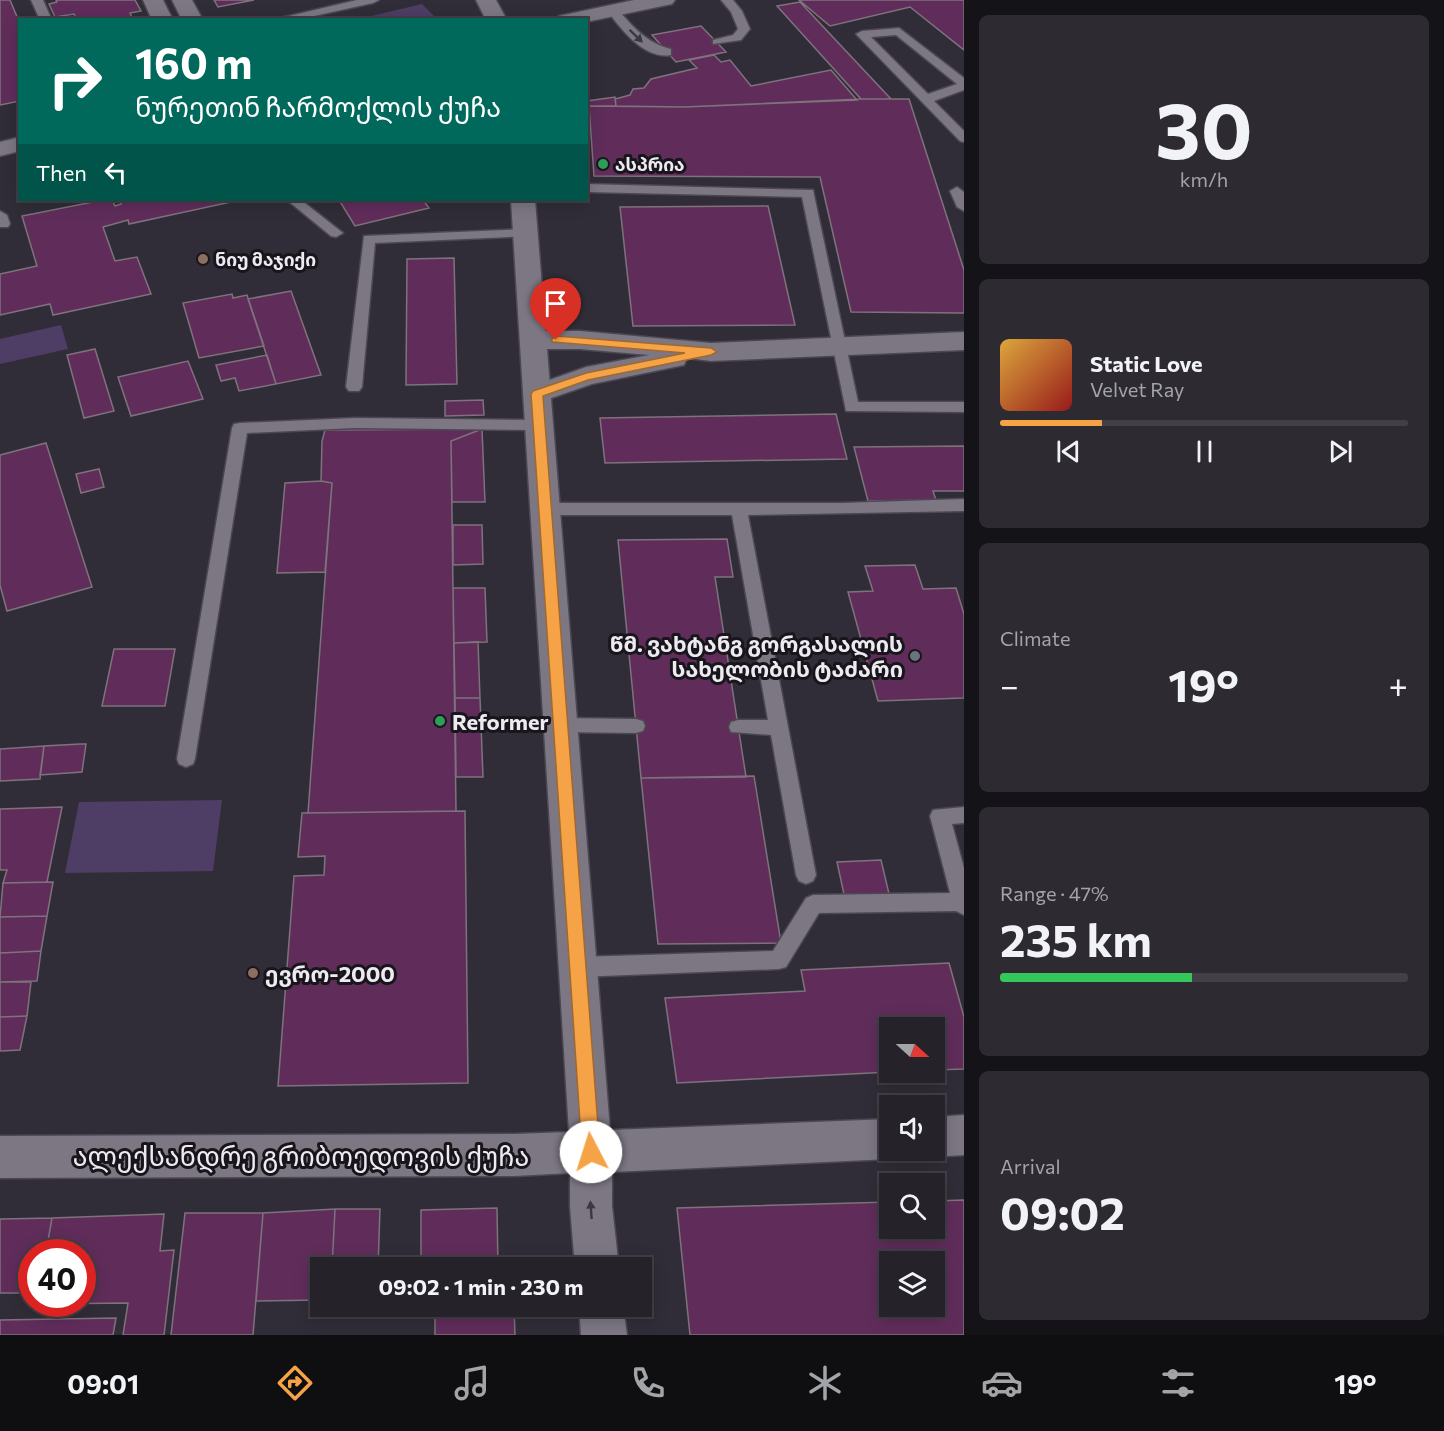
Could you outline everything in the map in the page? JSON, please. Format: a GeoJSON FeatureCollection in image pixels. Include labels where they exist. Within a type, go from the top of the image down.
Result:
{"type":"FeatureCollection","features":[{"type":"Feature","properties":{"kind":"street"},"geometry":{"type":"LineString","coordinates":[[153,0],[162,18]]}},
{"type":"Feature","properties":{"kind":"street"},"geometry":{"type":"LineString","coordinates":[[182,0],[192,18]]}},
{"type":"Feature","properties":{"kind":"street"},"geometry":{"type":"LineString","coordinates":[[486,0],[496,18]]}},
{"type":"Feature","properties":{"kind":"street"},"geometry":{"type":"LineString","coordinates":[[574,18],[665,0]]}},
{"type":"Feature","properties":{"kind":"street"},"geometry":{"type":"LineString","coordinates":[[0,149],[18,144]]}},
{"type":"Feature","properties":{"kind":"street"},"geometry":{"type":"LineString","coordinates":[[523,201],[591,1152],[591,1206],[596,1257]]}},
{"type":"Feature","properties":{"kind":"street"},"geometry":{"type":"LineString","coordinates":[[533,339],[580,340],[711,352],[964,341]]}},
{"type":"Feature","properties":{"kind":"street"},"geometry":{"type":"LineString","coordinates":[[538,409],[586,376],[711,352]]}},
{"type":"Feature","properties":{"kind":"street"},"geometry":{"type":"LineString","coordinates":[[945,1136],[964,1135]]}},
{"type":"Feature","properties":{"kind":"street","name":"ალექსანდრე გრიბოედოვის ქუჩა"},"geometry":{"type":"LineString","coordinates":[[0,1157],[503,1155],[879,1140]]}},
{"type":"Feature","properties":{"kind":"street"},"geometry":{"type":"LineString","coordinates":[[602,1317],[604,1335]]}},
{"type":"Feature","properties":{"kind":"lane"},"geometry":{"type":"LineString","coordinates":[[37,0],[45,18]]}},
{"type":"Feature","properties":{"kind":"lane"},"geometry":{"type":"LineString","coordinates":[[287,18],[373,0]]}},
{"type":"Feature","properties":{"kind":"lane"},"geometry":{"type":"LineString","coordinates":[[717,42],[737,38],[744,29],[736,11],[727,0]]}},
{"type":"Feature","properties":{"kind":"lane"},"geometry":{"type":"LineString","coordinates":[[612,9],[634,35],[650,49],[667,52]]}},
{"type":"Feature","properties":{"kind":"lane"},"geometry":{"type":"LineString","coordinates":[[927,99],[964,85],[899,31],[862,34],[964,138]]}},
{"type":"Feature","properties":{"kind":"lane"},"geometry":{"type":"LineString","coordinates":[[588,188],[808,193],[851,407],[964,407]]}},
{"type":"Feature","properties":{"kind":"lane"},"geometry":{"type":"LineString","coordinates":[[957,191],[964,207]]}},
{"type":"Feature","properties":{"kind":"lane"},"geometry":{"type":"LineString","coordinates":[[294,201],[336,233]]}},
{"type":"Feature","properties":{"kind":"lane"},"geometry":{"type":"LineString","coordinates":[[354,387],[369,239],[525,233]]}},
{"type":"Feature","properties":{"kind":"lane"},"geometry":{"type":"LineString","coordinates":[[186,759],[240,428],[355,423],[538,409]]}},
{"type":"Feature","properties":{"kind":"lane"},"geometry":{"type":"LineString","coordinates":[[545,509],[842,509],[964,505]]}},
{"type":"Feature","properties":{"kind":"lane"},"geometry":{"type":"LineString","coordinates":[[739,508],[806,875]]}},
{"type":"Feature","properties":{"kind":"lane"},"geometry":{"type":"LineString","coordinates":[[561,725],[636,726]]}},
{"type":"Feature","properties":{"kind":"lane"},"geometry":{"type":"LineString","coordinates":[[738,727],[780,728]]}},
{"type":"Feature","properties":{"kind":"lane"},"geometry":{"type":"LineString","coordinates":[[578,967],[779,960],[813,904],[964,903],[940,816],[964,815]]}},
{"type":"Feature","properties":{"kind":"shaded area"},"geometry":{"type":"Polygon","coordinates":[[[422,4],[436,18],[363,18],[422,4]]]}},
{"type":"Feature","properties":{"kind":"shaded area"},"geometry":{"type":"Polygon","coordinates":[[[61,325],[68,349],[0,364],[0,339],[61,325]]]}},
{"type":"Feature","properties":{"kind":"shaded area"},"geometry":{"type":"Polygon","coordinates":[[[222,800],[213,871],[65,873],[79,802],[222,800]]]}},
{"type":"Feature","properties":{"kind":"building"},"geometry":{"type":"Polygon","coordinates":[[[0,0],[10,0],[18,19],[18,101],[0,105],[0,0]]]}},
{"type":"Feature","properties":{"kind":"building"},"geometry":{"type":"Polygon","coordinates":[[[56,0],[135,0],[141,11],[130,13],[132,18],[76,18],[74,14],[55,17],[49,4],[57,2],[56,0]]]}},
{"type":"Feature","properties":{"kind":"building"},"geometry":{"type":"Polygon","coordinates":[[[214,0],[254,0],[218,7],[214,0]]]}},
{"type":"Feature","properties":{"kind":"building"},"geometry":{"type":"Polygon","coordinates":[[[799,0],[964,0],[964,50],[910,7],[830,26],[799,0]]]}},
{"type":"Feature","properties":{"kind":"building"},"geometry":{"type":"Polygon","coordinates":[[[800,2],[891,99],[861,99],[777,6],[800,2]]]}},
{"type":"Feature","properties":{"kind":"building"},"geometry":{"type":"Polygon","coordinates":[[[701,26],[726,52],[676,62],[652,35],[701,26]]]}},
{"type":"Feature","properties":{"kind":"building"},"geometry":{"type":"Polygon","coordinates":[[[714,55],[721,62],[730,60],[751,86],[831,70],[857,100],[684,107],[616,106],[615,99],[630,95],[633,89],[644,88],[651,79],[697,68],[689,60],[714,55]]]}},
{"type":"Feature","properties":{"kind":"building"},"geometry":{"type":"Polygon","coordinates":[[[615,97],[616,106],[588,106],[588,101],[615,97]]]}},
{"type":"Feature","properties":{"kind":"building"},"geometry":{"type":"Polygon","coordinates":[[[909,99],[964,270],[964,313],[851,312],[820,177],[594,176],[589,106],[684,107],[909,99]]]}},
{"type":"Feature","properties":{"kind":"building"},"geometry":{"type":"Polygon","coordinates":[[[98,201],[112,201],[115,206],[121,204],[120,201],[231,202],[129,224],[128,220],[103,227],[115,261],[137,257],[151,294],[53,315],[50,304],[0,315],[0,274],[37,266],[22,216],[98,201]]]}},
{"type":"Feature","properties":{"kind":"building"},"geometry":{"type":"Polygon","coordinates":[[[340,201],[424,201],[429,208],[355,226],[340,201]]]}},
{"type":"Feature","properties":{"kind":"building"},"geometry":{"type":"Polygon","coordinates":[[[768,206],[795,325],[633,326],[620,207],[768,206]]]}},
{"type":"Feature","properties":{"kind":"building"},"geometry":{"type":"Polygon","coordinates":[[[454,258],[457,384],[406,385],[407,259],[454,258]]]}},
{"type":"Feature","properties":{"kind":"building"},"geometry":{"type":"Polygon","coordinates":[[[291,291],[321,375],[276,384],[248,299],[291,291]]]}},
{"type":"Feature","properties":{"kind":"building"},"geometry":{"type":"Polygon","coordinates":[[[232,294],[233,298],[247,295],[264,346],[199,358],[183,303],[232,294]]]}},
{"type":"Feature","properties":{"kind":"building"},"geometry":{"type":"Polygon","coordinates":[[[95,349],[114,411],[84,418],[67,355],[95,349]]]}},
{"type":"Feature","properties":{"kind":"building"},"geometry":{"type":"Polygon","coordinates":[[[267,355],[276,384],[239,391],[235,378],[221,381],[216,365],[267,355]]]}},
{"type":"Feature","properties":{"kind":"building"},"geometry":{"type":"Polygon","coordinates":[[[188,361],[203,399],[131,416],[118,377],[188,361]]]}},
{"type":"Feature","properties":{"kind":"building"},"geometry":{"type":"Polygon","coordinates":[[[483,400],[484,415],[445,416],[445,401],[483,400]]]}},
{"type":"Feature","properties":{"kind":"building"},"geometry":{"type":"Polygon","coordinates":[[[836,414],[847,459],[605,463],[600,418],[836,414]]]}},
{"type":"Feature","properties":{"kind":"building"},"geometry":{"type":"Polygon","coordinates":[[[482,429],[451,441],[456,811],[308,813],[332,483],[321,481],[322,441],[325,430],[482,429]]]}},
{"type":"Feature","properties":{"kind":"building"},"geometry":{"type":"Polygon","coordinates":[[[482,429],[485,502],[452,502],[451,441],[482,429]]]}},
{"type":"Feature","properties":{"kind":"building"},"geometry":{"type":"Polygon","coordinates":[[[46,443],[92,587],[7,611],[0,585],[0,455],[46,443]]]}},
{"type":"Feature","properties":{"kind":"building"},"geometry":{"type":"Polygon","coordinates":[[[964,446],[964,491],[933,491],[936,500],[868,501],[854,447],[964,446]]]}},
{"type":"Feature","properties":{"kind":"building"},"geometry":{"type":"Polygon","coordinates":[[[99,469],[104,487],[81,493],[76,474],[99,469]]]}},
{"type":"Feature","properties":{"kind":"building"},"geometry":{"type":"Polygon","coordinates":[[[321,481],[332,483],[325,572],[277,573],[285,483],[321,481]]]}},
{"type":"Feature","properties":{"kind":"building"},"geometry":{"type":"Polygon","coordinates":[[[453,525],[482,525],[483,564],[453,565],[453,525]]]}},
{"type":"Feature","properties":{"kind":"building"},"geometry":{"type":"Polygon","coordinates":[[[727,539],[733,577],[715,577],[746,777],[641,778],[618,540],[727,539]]]}},
{"type":"Feature","properties":{"kind":"building","name":"წმ. ვახტანგ გორგასალის სახელობის ტაძარი"},"geometry":{"type":"Polygon","coordinates":[[[915,565],[923,589],[956,588],[964,614],[964,698],[878,701],[848,592],[873,591],[865,566],[915,565]]]}},
{"type":"Feature","properties":{"kind":"building"},"geometry":{"type":"Polygon","coordinates":[[[453,588],[485,588],[487,642],[454,643],[453,588]]]}},
{"type":"Feature","properties":{"kind":"building"},"geometry":{"type":"Polygon","coordinates":[[[478,642],[480,698],[455,698],[454,643],[478,642]]]}},
{"type":"Feature","properties":{"kind":"building"},"geometry":{"type":"Polygon","coordinates":[[[114,649],[175,649],[165,706],[102,706],[114,649]]]}},
{"type":"Feature","properties":{"kind":"building"},"geometry":{"type":"Polygon","coordinates":[[[455,698],[480,698],[483,777],[456,777],[455,698]]]}},
{"type":"Feature","properties":{"kind":"building"},"geometry":{"type":"Polygon","coordinates":[[[86,744],[82,772],[40,775],[44,746],[86,744]]]}},
{"type":"Feature","properties":{"kind":"building"},"geometry":{"type":"Polygon","coordinates":[[[44,746],[40,779],[0,781],[0,749],[44,746]]]}},
{"type":"Feature","properties":{"kind":"building"},"geometry":{"type":"Polygon","coordinates":[[[754,776],[781,943],[658,944],[641,778],[754,776]]]}},
{"type":"Feature","properties":{"kind":"building"},"geometry":{"type":"Polygon","coordinates":[[[62,807],[47,882],[3,883],[7,870],[0,870],[0,809],[62,807]]]}},
{"type":"Feature","properties":{"kind":"building"},"geometry":{"type":"Polygon","coordinates":[[[465,811],[468,1083],[278,1086],[294,876],[324,875],[325,856],[298,857],[302,813],[465,811]]]}},
{"type":"Feature","properties":{"kind":"building"},"geometry":{"type":"Polygon","coordinates":[[[881,860],[890,898],[845,899],[837,862],[881,860]]]}},
{"type":"Feature","properties":{"kind":"building"},"geometry":{"type":"Polygon","coordinates":[[[53,882],[47,916],[0,917],[3,883],[53,882]]]}},
{"type":"Feature","properties":{"kind":"building"},"geometry":{"type":"Polygon","coordinates":[[[47,916],[41,951],[0,953],[0,917],[47,916]]]}},
{"type":"Feature","properties":{"kind":"building"},"geometry":{"type":"Polygon","coordinates":[[[41,951],[37,981],[0,982],[0,953],[41,951]]]}},
{"type":"Feature","properties":{"kind":"building"},"geometry":{"type":"Polygon","coordinates":[[[949,963],[964,1017],[964,1069],[945,1070],[945,1017],[879,1017],[879,1073],[677,1083],[665,998],[805,991],[801,970],[949,963]]]}},
{"type":"Feature","properties":{"kind":"building"},"geometry":{"type":"Polygon","coordinates":[[[0,982],[31,982],[27,1016],[0,1017],[0,982]]]}},
{"type":"Feature","properties":{"kind":"building"},"geometry":{"type":"Polygon","coordinates":[[[27,1016],[20,1050],[0,1051],[0,1017],[27,1016]]]}},
{"type":"Feature","properties":{"kind":"building"},"geometry":{"type":"Polygon","coordinates":[[[964,1200],[964,1335],[690,1335],[677,1208],[879,1202],[879,1239],[945,1239],[945,1201],[964,1200]]]}},
{"type":"Feature","properties":{"kind":"building"},"geometry":{"type":"Polygon","coordinates":[[[497,1208],[498,1257],[421,1257],[421,1210],[497,1208]]]}},
{"type":"Feature","properties":{"kind":"building"},"geometry":{"type":"Polygon","coordinates":[[[335,1209],[333,1257],[310,1257],[310,1300],[256,1301],[263,1213],[335,1209]]]}},
{"type":"Feature","properties":{"kind":"building"},"geometry":{"type":"Polygon","coordinates":[[[335,1209],[380,1209],[378,1257],[333,1257],[335,1209]]]}},
{"type":"Feature","properties":{"kind":"building"},"geometry":{"type":"Polygon","coordinates":[[[185,1213],[263,1213],[253,1335],[171,1335],[185,1213]]]}},
{"type":"Feature","properties":{"kind":"building"},"geometry":{"type":"Polygon","coordinates":[[[164,1214],[160,1251],[174,1250],[164,1335],[123,1335],[128,1303],[96,1304],[96,1239],[48,1239],[52,1218],[164,1214]]]}},
{"type":"Feature","properties":{"kind":"building"},"geometry":{"type":"Polygon","coordinates":[[[52,1218],[48,1239],[18,1239],[18,1293],[0,1293],[0,1219],[52,1218]]]}},
{"type":"Feature","properties":{"kind":"building"},"geometry":{"type":"Polygon","coordinates":[[[435,1317],[514,1317],[515,1335],[435,1335],[435,1317]]]}},
{"type":"Feature","properties":{"kind":"building"},"geometry":{"type":"Polygon","coordinates":[[[116,1318],[113,1335],[0,1335],[0,1320],[116,1318]]]}},
{"type":"Feature","properties":{"kind":"place","name":"ასპრია"},"geometry":{"type":"Point","coordinates":[603,164]}},
{"type":"Feature","properties":{"kind":"place","name":"ნიუ მაჯიქი"},"geometry":{"type":"Point","coordinates":[203,259]}},
{"type":"Feature","properties":{"kind":"place","name":"წმ. ვახტანგ გორგასალის სახელობის ტაძარი"},"geometry":{"type":"Point","coordinates":[915,656]}},
{"type":"Feature","properties":{"kind":"place","name":"Reformer"},"geometry":{"type":"Point","coordinates":[440,721]}},
{"type":"Feature","properties":{"kind":"place","name":"ევრო-2000"},"geometry":{"type":"Point","coordinates":[253,973]}},
{"type":"Feature","properties":{"kind":"route"},"geometry":{"type":"LineString","coordinates":[[556,340],[580,340],[711,352],[586,376],[537,394],[591,1152]]}}]}
